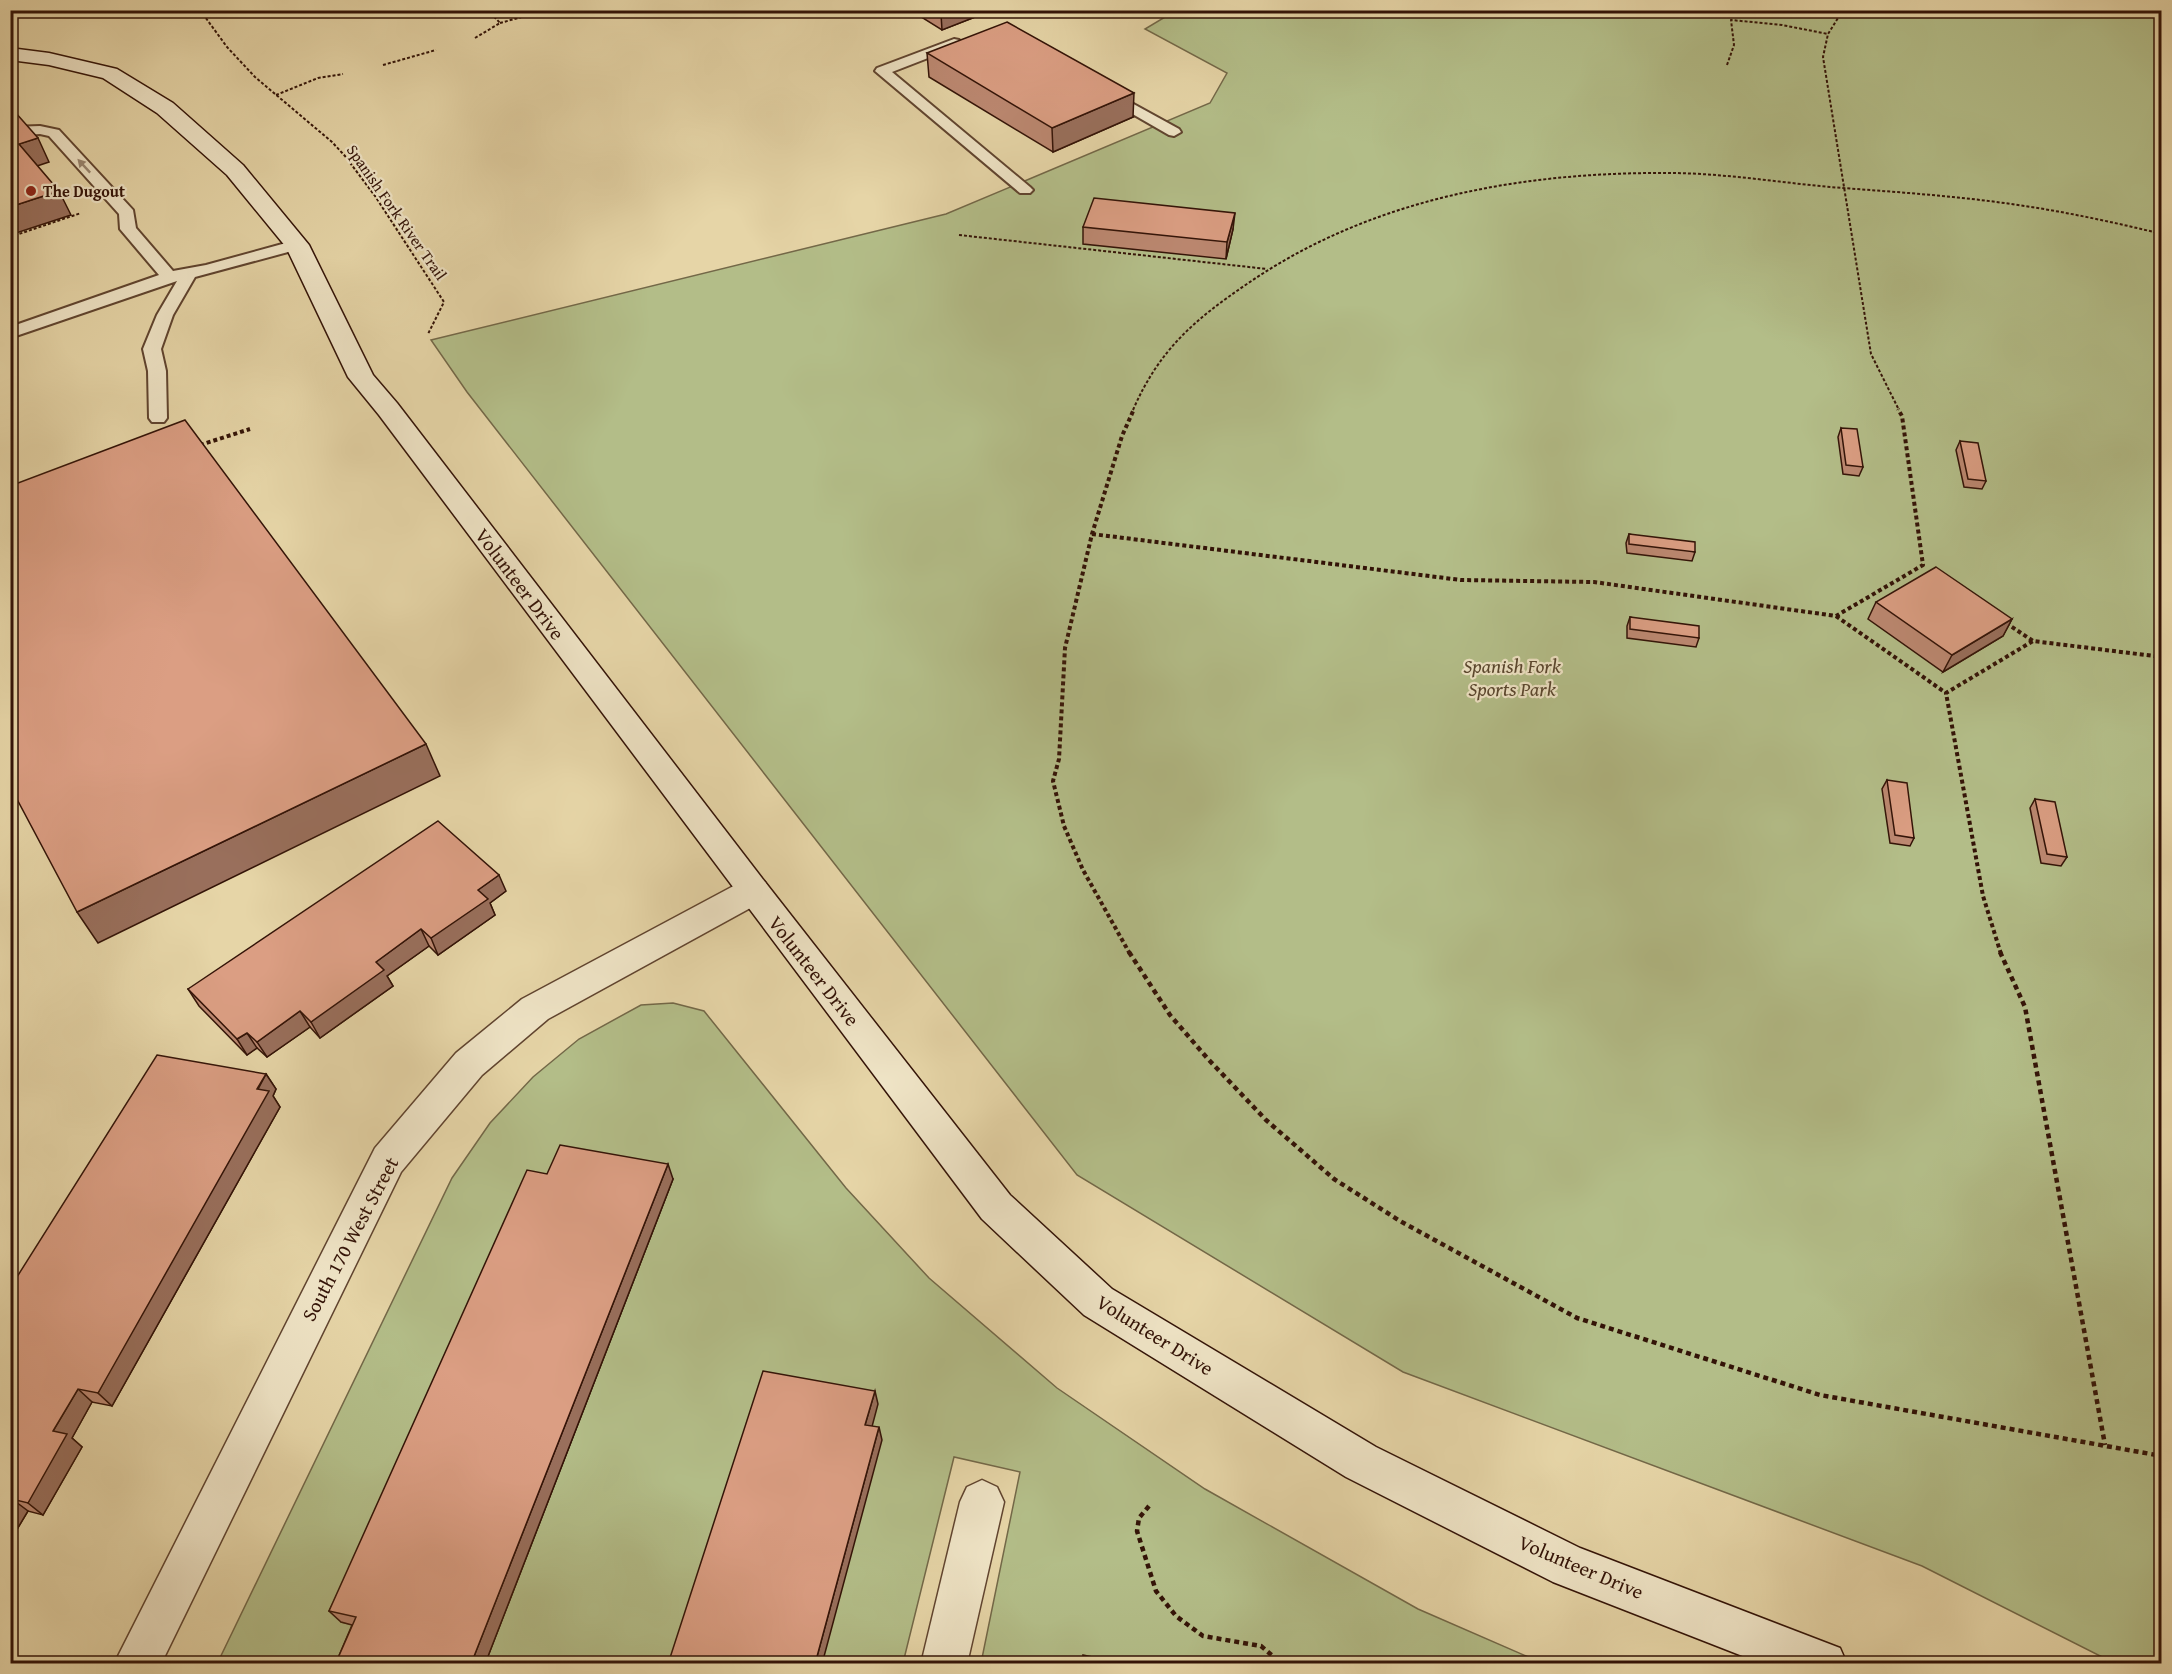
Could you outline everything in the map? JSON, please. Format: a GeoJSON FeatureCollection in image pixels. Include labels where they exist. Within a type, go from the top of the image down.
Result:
{"type":"FeatureCollection","features":[{"type":"Feature","properties":{"kind":"street","name":"Volunteer Drive"},"geometry":{"type":"LineString","coordinates":[[10,54],[49,59],[110,73],[165,108],[236,170],[297,245],[361,377],[388,409],[996,1207],[1098,1302],[1361,1462],[1569,1566],[1824,1664]]}},
{"type":"Feature","properties":{"kind":"street","name":"South 170 West Street"},"geometry":{"type":"LineString","coordinates":[[137,1664],[388,1160],[469,1064],[535,1009],[753,891]]}},
{"type":"Feature","properties":{"kind":"street"},"geometry":{"type":"LineString","coordinates":[[944,1664],[982,1502]]}},
{"type":"Feature","properties":{"kind":"lane"},"geometry":{"type":"LineString","coordinates":[[972,37],[882,71],[1025,190]]}},
{"type":"Feature","properties":{"kind":"lane"},"geometry":{"type":"LineString","coordinates":[[1094,86],[1174,132]]}},
{"type":"Feature","properties":{"kind":"lane"},"geometry":{"type":"LineString","coordinates":[[10,132],[39,130],[54,133],[127,213],[128,229],[169,277]]}},
{"type":"Feature","properties":{"kind":"lane"},"geometry":{"type":"LineString","coordinates":[[10,333],[169,277],[297,245]]}},
{"type":"Feature","properties":{"kind":"lane"},"geometry":{"type":"LineString","coordinates":[[158,418],[157,371],[152,349],[165,315],[190,272]]}},
{"type":"Feature","properties":{"kind":"path","name":"Spanish Fork River Trail"},"geometry":{"type":"LineString","coordinates":[[200,10],[227,47],[276,95],[332,142],[375,196],[444,302],[428,334]]}},
{"type":"Feature","properties":{"kind":"path"},"geometry":{"type":"LineString","coordinates":[[488,10],[500,23]]}},
{"type":"Feature","properties":{"kind":"path"},"geometry":{"type":"LineString","coordinates":[[476,38],[500,23],[547,10]]}},
{"type":"Feature","properties":{"kind":"path"},"geometry":{"type":"LineString","coordinates":[[1843,10],[1828,34],[1823,57],[1843,187],[1871,354],[1902,416],[1923,564],[1932,571]]}},
{"type":"Feature","properties":{"kind":"path"},"geometry":{"type":"LineString","coordinates":[[1727,65],[1734,45],[1731,20],[1782,25],[1828,34]]}},
{"type":"Feature","properties":{"kind":"path"},"geometry":{"type":"LineString","coordinates":[[382,65],[436,50]]}},
{"type":"Feature","properties":{"kind":"path"},"geometry":{"type":"LineString","coordinates":[[276,95],[318,78],[343,74]]}},
{"type":"Feature","properties":{"kind":"path"},"geometry":{"type":"LineString","coordinates":[[2162,234],[2026,206],[1843,187],[1670,173],[1577,176],[1484,188],[1399,208],[1327,236],[1268,269],[1204,313],[1167,350],[1140,394],[1122,436],[1092,534],[1065,648],[1060,748],[1053,781],[1064,826],[1083,870],[1108,917],[1170,1015],[1266,1120],[1334,1179],[1400,1221],[1577,1318],[1820,1395],[2162,1456]]}},
{"type":"Feature","properties":{"kind":"path"},"geometry":{"type":"LineString","coordinates":[[10,237],[82,213]]}},
{"type":"Feature","properties":{"kind":"path"},"geometry":{"type":"LineString","coordinates":[[959,235],[1268,269]]}},
{"type":"Feature","properties":{"kind":"path"},"geometry":{"type":"LineString","coordinates":[[191,448],[250,429]]}},
{"type":"Feature","properties":{"kind":"path"},"geometry":{"type":"LineString","coordinates":[[1092,534],[1461,580],[1594,582],[1836,616],[1946,693],[1983,896],[1998,948],[2025,1007],[2105,1445]]}},
{"type":"Feature","properties":{"kind":"path"},"geometry":{"type":"LineString","coordinates":[[1836,616],[1923,564]]}},
{"type":"Feature","properties":{"kind":"path"},"geometry":{"type":"LineString","coordinates":[[2005,622],[2033,641],[2162,657]]}},
{"type":"Feature","properties":{"kind":"path"},"geometry":{"type":"LineString","coordinates":[[1946,693],[2033,641]]}},
{"type":"Feature","properties":{"kind":"path"},"geometry":{"type":"LineString","coordinates":[[1149,1506],[1139,1518],[1137,1531],[1156,1591],[1176,1616],[1203,1636],[1261,1646],[1282,1664]]}},
{"type":"Feature","properties":{"kind":"green space","name":"Spanish Fork Sports Park"},"geometry":{"type":"Polygon","coordinates":[[[1175,11],[2161,11],[2161,1663],[2114,1663],[1922,1566],[1403,1372],[1077,1175],[467,392],[431,340],[946,214],[1210,103],[1227,73],[1145,29],[1175,11]]]}},
{"type":"Feature","properties":{"kind":"green space"},"geometry":{"type":"Polygon","coordinates":[[[673,1003],[704,1011],[846,1188],[929,1278],[1057,1388],[1205,1489],[1418,1609],[1542,1663],[981,1663],[1020,1472],[954,1457],[903,1663],[485,1663],[673,1179],[341,1622],[367,1628],[352,1663],[217,1664],[452,1178],[490,1123],[533,1077],[579,1039],[641,1005],[673,1003]]]}},
{"type":"Feature","properties":{"kind":"building"},"geometry":{"type":"Polygon","coordinates":[[[936,10],[950,10],[941,14],[936,10]]]}},
{"type":"Feature","properties":{"kind":"building"},"geometry":{"type":"Polygon","coordinates":[[[1007,22],[1134,93],[1052,128],[927,53],[1007,22]]]}},
{"type":"Feature","properties":{"kind":"building"},"geometry":{"type":"Polygon","coordinates":[[[15,112],[38,138],[19,144],[59,191],[10,207],[10,114],[15,112]]]}},
{"type":"Feature","properties":{"kind":"building"},"geometry":{"type":"Polygon","coordinates":[[[1094,198],[1235,213],[1227,242],[1083,227],[1094,198]]]}},
{"type":"Feature","properties":{"kind":"building"},"geometry":{"type":"Polygon","coordinates":[[[185,420],[426,744],[77,912],[10,786],[10,486],[185,420]]]}},
{"type":"Feature","properties":{"kind":"building"},"geometry":{"type":"Polygon","coordinates":[[[1841,428],[1857,429],[1863,467],[1846,465],[1841,428]]]}},
{"type":"Feature","properties":{"kind":"building"},"geometry":{"type":"Polygon","coordinates":[[[1960,441],[1978,443],[1986,481],[1968,479],[1960,441]]]}},
{"type":"Feature","properties":{"kind":"building"},"geometry":{"type":"Polygon","coordinates":[[[1629,534],[1695,542],[1695,552],[1629,544],[1629,534]]]}},
{"type":"Feature","properties":{"kind":"building"},"geometry":{"type":"Polygon","coordinates":[[[1936,567],[2012,619],[1952,655],[1876,602],[1936,567]]]}},
{"type":"Feature","properties":{"kind":"building"},"geometry":{"type":"Polygon","coordinates":[[[1630,617],[1699,626],[1699,638],[1630,629],[1630,617]]]}},
{"type":"Feature","properties":{"kind":"building"},"geometry":{"type":"Polygon","coordinates":[[[1887,780],[1907,783],[1914,838],[1895,835],[1887,780]]]}},
{"type":"Feature","properties":{"kind":"building"},"geometry":{"type":"Polygon","coordinates":[[[2035,799],[2055,802],[2067,857],[2047,854],[2035,799]]]}},
{"type":"Feature","properties":{"kind":"building"},"geometry":{"type":"Polygon","coordinates":[[[438,821],[499,875],[478,890],[488,899],[431,938],[421,929],[376,962],[384,970],[311,1022],[300,1011],[257,1042],[247,1033],[237,1039],[188,989],[438,821]]]}},
{"type":"Feature","properties":{"kind":"building"},"geometry":{"type":"Polygon","coordinates":[[[157,1055],[266,1074],[257,1089],[269,1091],[98,1393],[78,1389],[53,1431],[67,1434],[28,1503],[12,1499],[10,1501],[10,1288],[157,1055]]]}},
{"type":"Feature","properties":{"kind":"building"},"geometry":{"type":"Polygon","coordinates":[[[560,1145],[668,1164],[471,1664],[365,1664],[338,1658],[356,1617],[329,1611],[527,1170],[547,1174],[560,1145]]]}},
{"type":"Feature","properties":{"kind":"building"},"geometry":{"type":"Polygon","coordinates":[[[763,1371],[875,1391],[865,1425],[879,1427],[815,1664],[668,1664],[763,1371]]]}},
{"type":"Feature","properties":{"kind":"building"},"geometry":{"type":"Polygon","coordinates":[[[1083,1655],[1126,1664],[1082,1664],[1083,1655]]]}},
{"type":"Feature","properties":{"kind":"place","name":"The Dugout"},"geometry":{"type":"Point","coordinates":[31,191]}}]}
